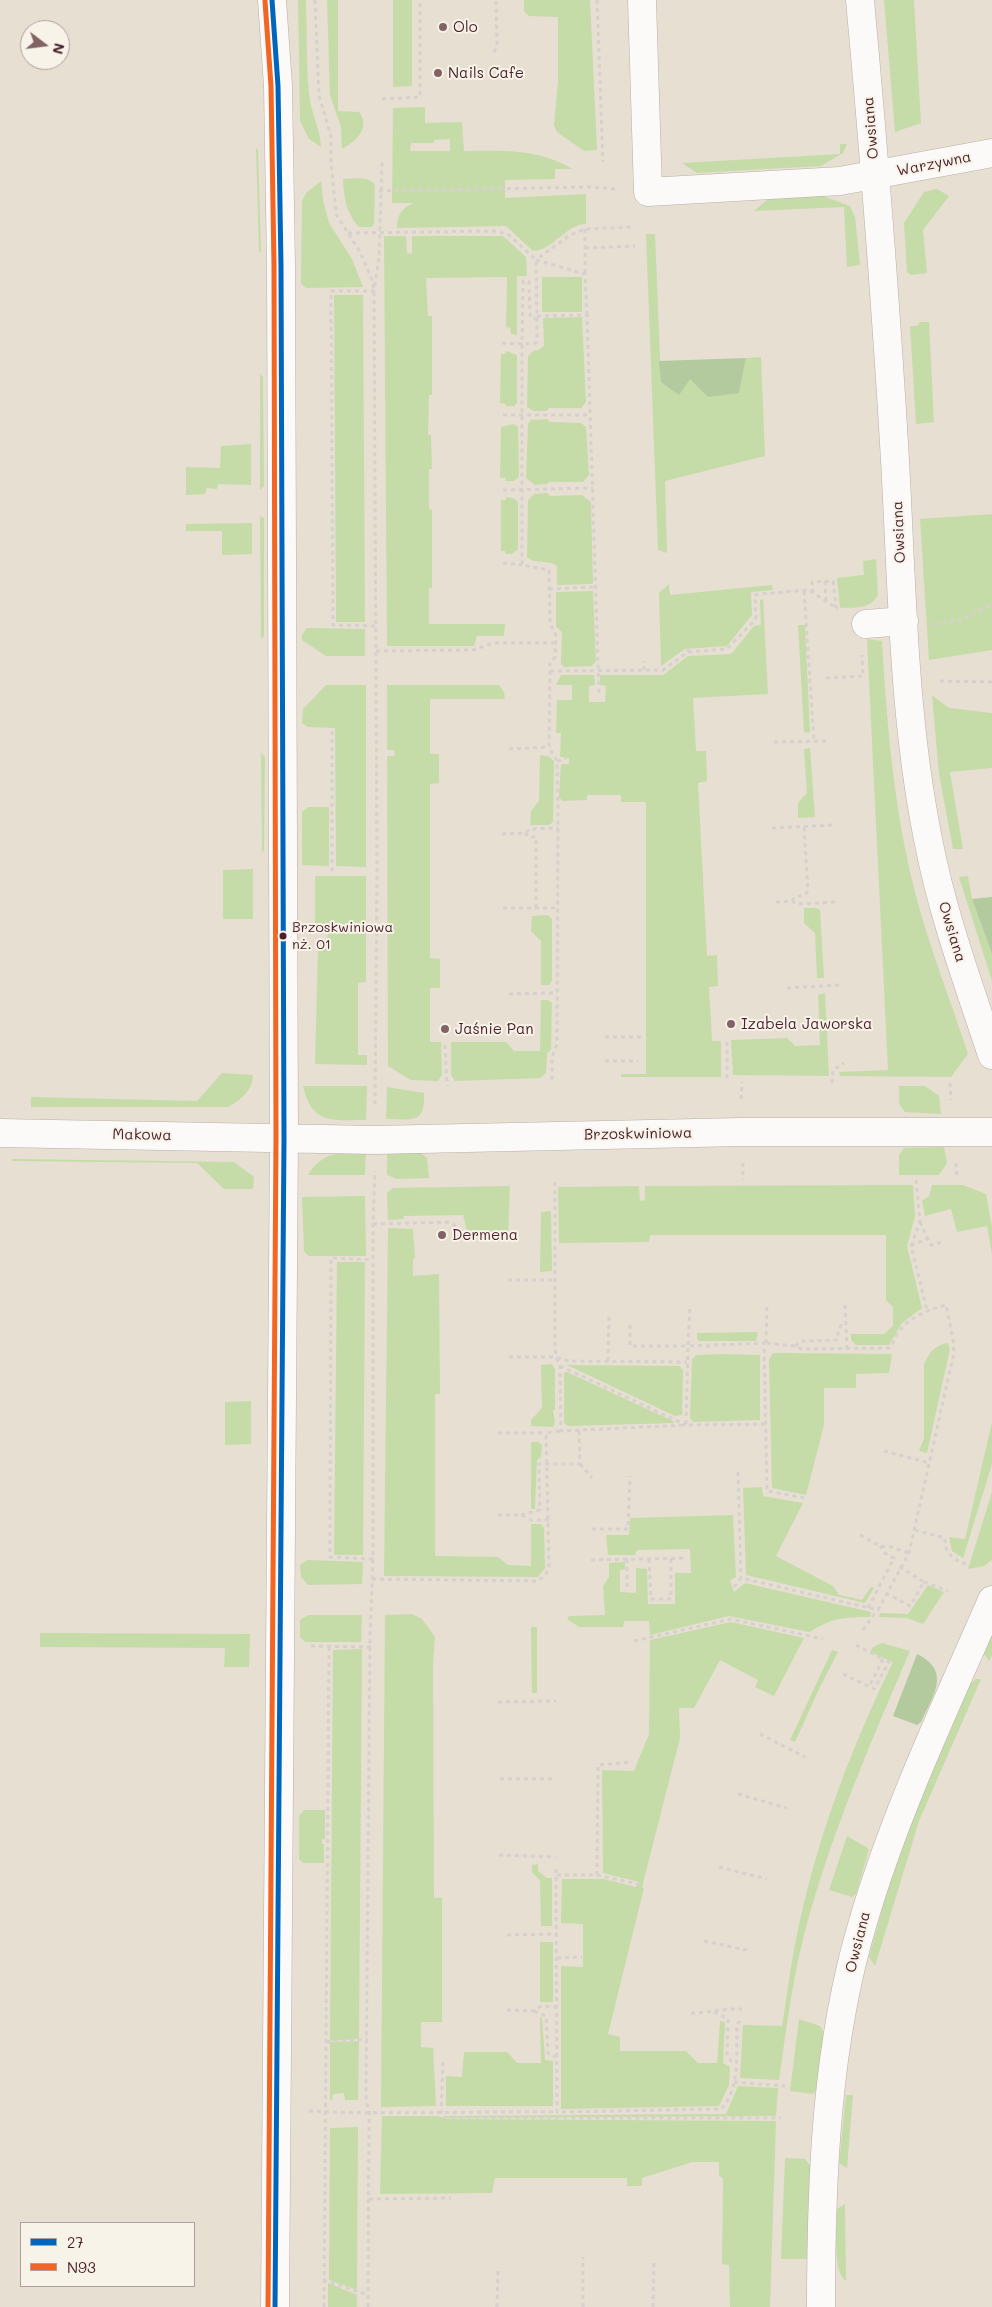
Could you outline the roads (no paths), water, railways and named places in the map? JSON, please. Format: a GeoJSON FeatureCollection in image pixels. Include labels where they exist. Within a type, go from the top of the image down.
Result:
{"type":"FeatureCollection","features":[{"type":"Feature","properties":{"kind":"street"},"geometry":{"type":"LineString","coordinates":[[272,0],[278,86],[282,275],[284,1138],[275,2307]]}},
{"type":"Feature","properties":{"kind":"street","name":"Warzywna"},"geometry":{"type":"LineString","coordinates":[[642,0],[648,192],[840,181],[876,176],[992,153]]}},
{"type":"Feature","properties":{"kind":"street","name":"Owsiana"},"geometry":{"type":"LineString","coordinates":[[860,0],[876,176],[907,680],[916,770],[932,856],[952,933],[992,1055]]}},
{"type":"Feature","properties":{"kind":"street"},"geometry":{"type":"LineString","coordinates":[[864,637],[904,621]]}},
{"type":"Feature","properties":{"kind":"street","name":"Brzoskwiniowa"},"geometry":{"type":"LineString","coordinates":[[284,1138],[375,1140],[741,1132],[992,1132]]}},
{"type":"Feature","properties":{"kind":"street","name":"Makowa"},"geometry":{"type":"LineString","coordinates":[[0,1133],[284,1138]]}},
{"type":"Feature","properties":{"kind":"street","name":"Owsiana"},"geometry":{"type":"LineString","coordinates":[[821,2307],[826,2147],[835,2053],[846,1989],[862,1924],[884,1854],[909,1788],[992,1600]]}},
{"type":"Feature","properties":{"kind":"place","name":"Olo"},"geometry":{"type":"Point","coordinates":[443,27]}},
{"type":"Feature","properties":{"kind":"place","name":"Nails Cafe"},"geometry":{"type":"Point","coordinates":[438,73]}},
{"type":"Feature","properties":{"kind":"place","name":"Brzoskwiniowa nż. 01"},"geometry":{"type":"Point","coordinates":[283,936]}},
{"type":"Feature","properties":{"kind":"place","name":"Izabela Jaworska"},"geometry":{"type":"Point","coordinates":[731,1024]}},
{"type":"Feature","properties":{"kind":"place","name":"Jaśnie Pan"},"geometry":{"type":"Point","coordinates":[445,1029]}},
{"type":"Feature","properties":{"kind":"place","name":"Dermena"},"geometry":{"type":"Point","coordinates":[442,1235]}}]}
